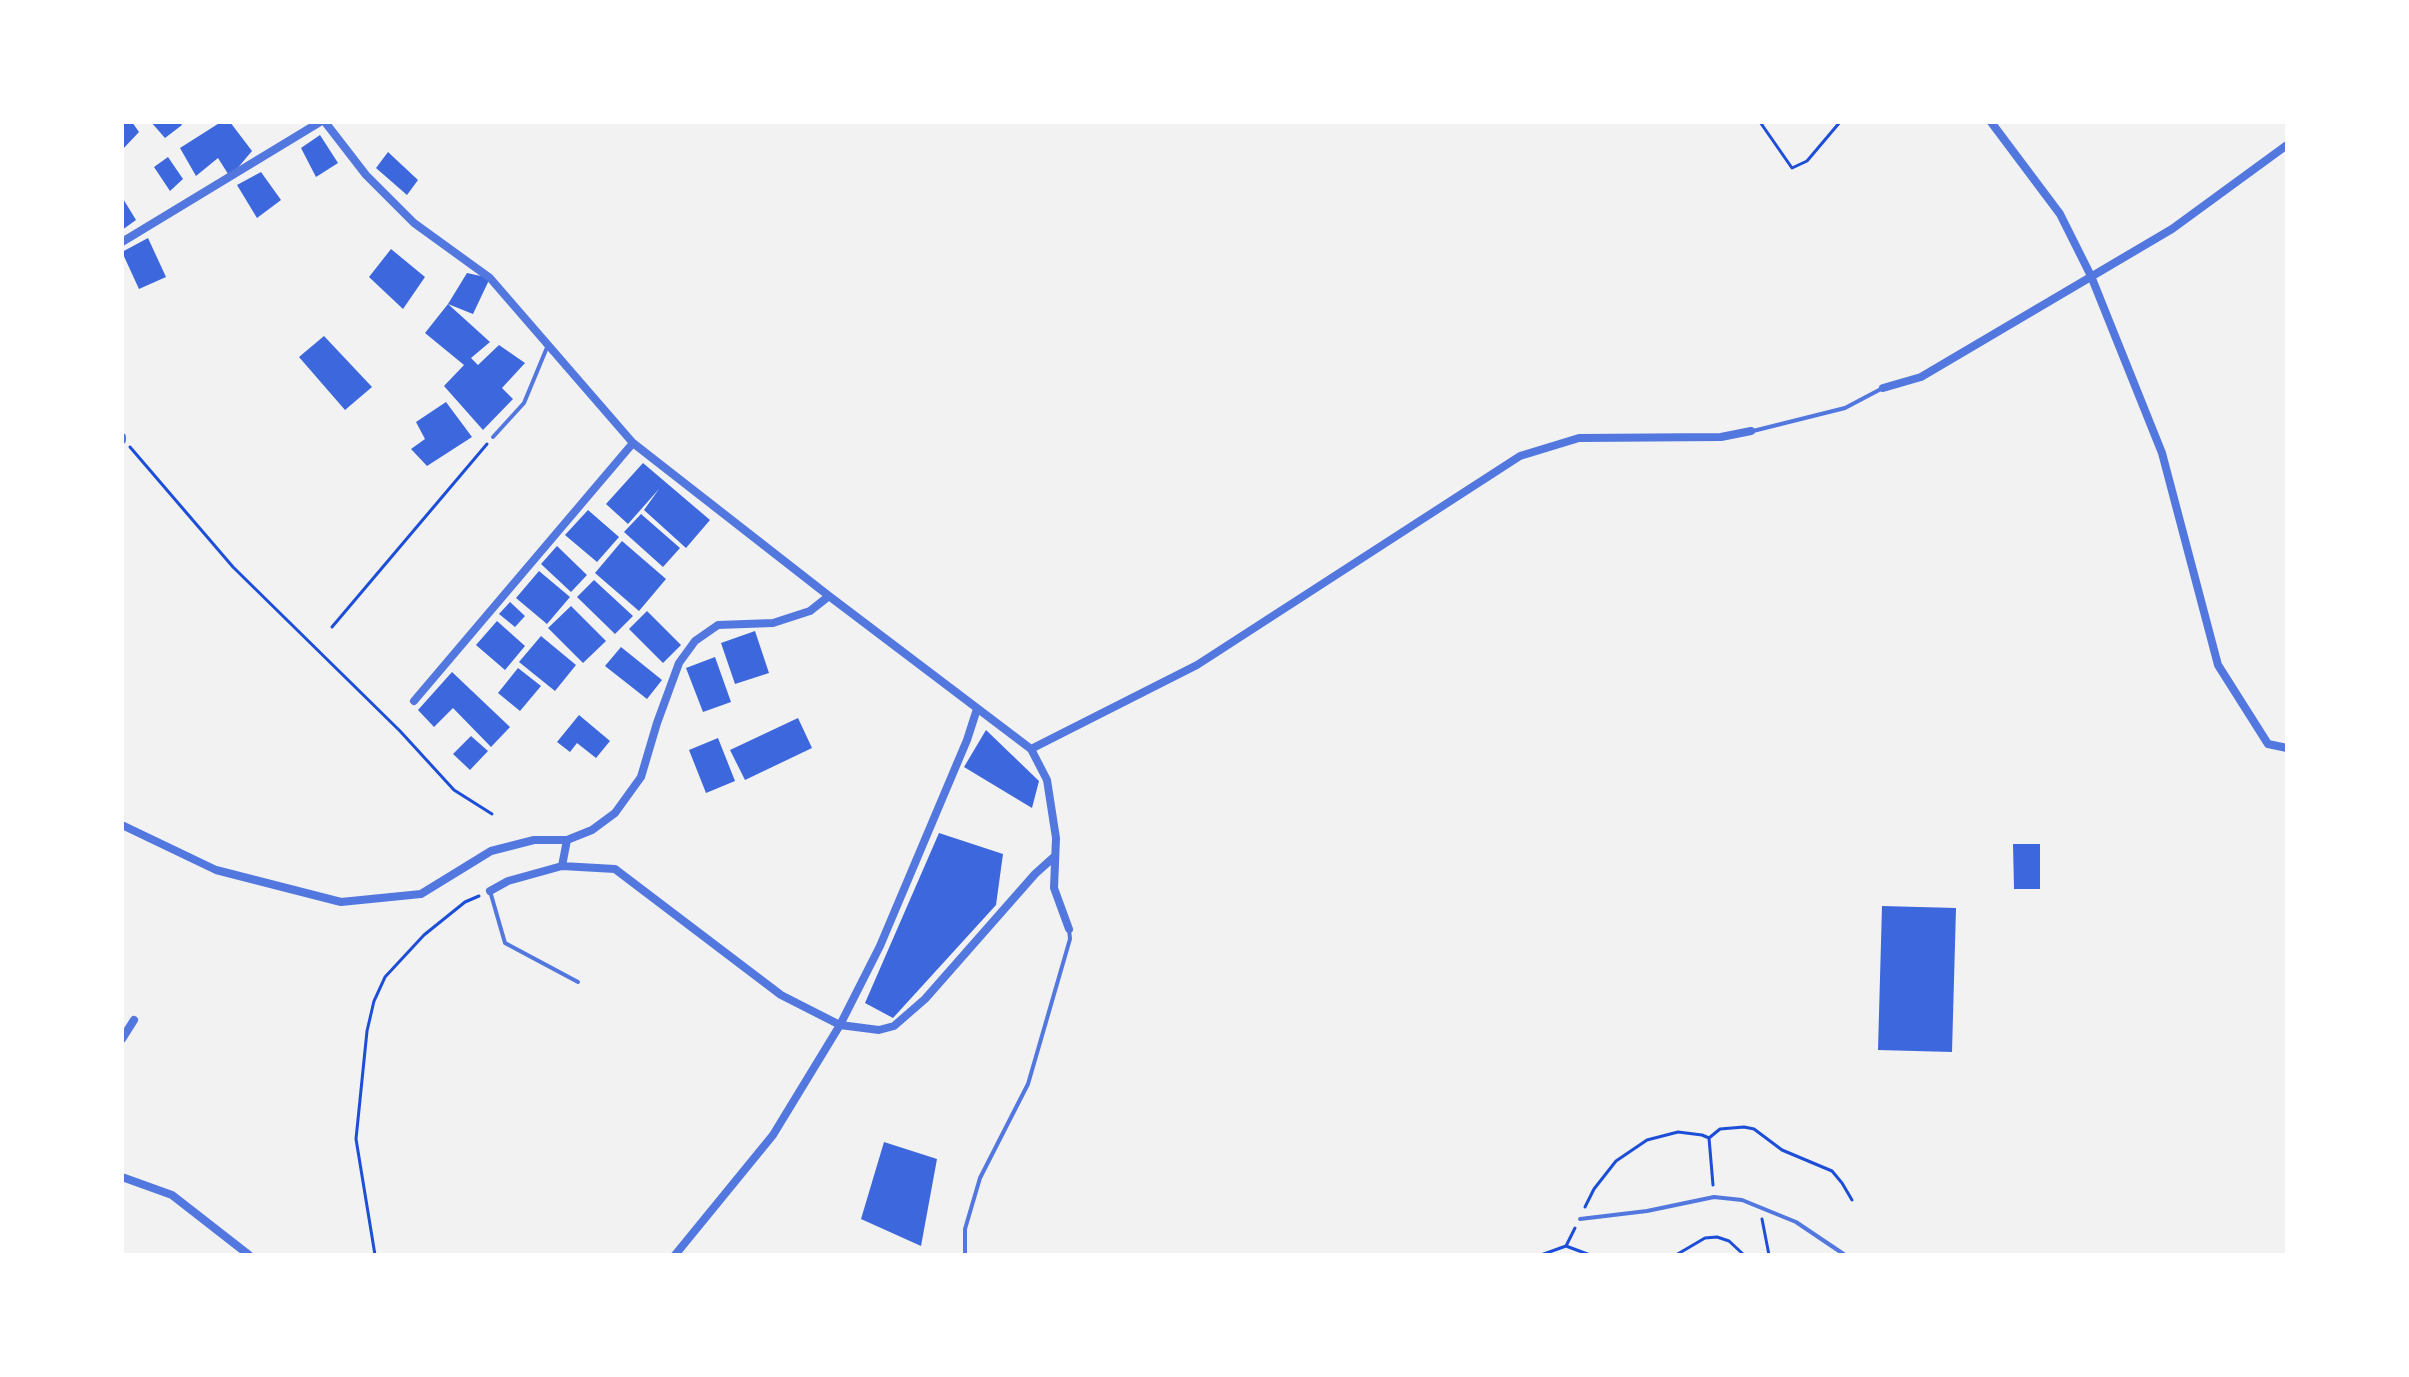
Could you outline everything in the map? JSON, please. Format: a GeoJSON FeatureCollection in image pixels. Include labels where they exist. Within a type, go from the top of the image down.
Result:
{"type":"FeatureCollection","features":[{"type":"Feature","properties":{"kind":"street"},"geometry":{"type":"LineString","coordinates":[[122,242],[322,122],[366,175],[414,223],[490,278],[633,443],[1031,749],[1047,780],[1056,838],[1054,888],[1069,929]]}},
{"type":"Feature","properties":{"kind":"street"},"geometry":{"type":"LineString","coordinates":[[1991,122],[2060,214],[2091,276],[2162,453],[2218,665],[2268,744],[2287,748]]}},
{"type":"Feature","properties":{"kind":"street"},"geometry":{"type":"LineString","coordinates":[[1883,388],[1921,377],[2172,229],[2287,145]]}},
{"type":"Feature","properties":{"kind":"street"},"geometry":{"type":"LineString","coordinates":[[1031,749],[1197,665],[1520,456],[1579,438],[1721,437],[1751,431]]}},
{"type":"Feature","properties":{"kind":"street"},"geometry":{"type":"LineString","coordinates":[[414,701],[633,443]]}},
{"type":"Feature","properties":{"kind":"street"},"geometry":{"type":"LineString","coordinates":[[122,825],[216,870],[341,902],[421,894],[491,851],[534,840],[567,840],[592,830],[615,813],[641,777],[679,663],[695,641],[718,625],[773,623],[810,611],[829,596]]}},
{"type":"Feature","properties":{"kind":"street"},"geometry":{"type":"LineString","coordinates":[[675,1255],[773,1135],[840,1025],[880,946],[967,740],[977,709]]}},
{"type":"Feature","properties":{"kind":"street"},"geometry":{"type":"LineString","coordinates":[[562,866],[567,840]]}},
{"type":"Feature","properties":{"kind":"street"},"geometry":{"type":"LineString","coordinates":[[490,891],[508,881],[562,866],[615,869],[781,995],[840,1025],[879,1030],[894,1026],[925,999],[1035,874],[1056,855]]}},
{"type":"Feature","properties":{"kind":"street"},"geometry":{"type":"LineString","coordinates":[[122,1039],[134,1020]]}},
{"type":"Feature","properties":{"kind":"street"},"geometry":{"type":"LineString","coordinates":[[122,1177],[172,1195],[249,1255]]}},
{"type":"Feature","properties":{"kind":"lane"},"geometry":{"type":"LineString","coordinates":[[493,437],[524,403],[548,345]]}},
{"type":"Feature","properties":{"kind":"lane"},"geometry":{"type":"LineString","coordinates":[[1751,431],[1845,408],[1883,388]]}},
{"type":"Feature","properties":{"kind":"lane"},"geometry":{"type":"LineString","coordinates":[[490,891],[505,943],[578,982]]}},
{"type":"Feature","properties":{"kind":"lane"},"geometry":{"type":"LineString","coordinates":[[965,1255],[965,1229],[980,1178],[1028,1084],[1070,939],[1069,929]]}},
{"type":"Feature","properties":{"kind":"lane"},"geometry":{"type":"LineString","coordinates":[[1580,1219],[1647,1211],[1714,1197],[1742,1200],[1796,1222],[1845,1255]]}},
{"type":"Feature","properties":{"kind":"path"},"geometry":{"type":"LineString","coordinates":[[1760,122],[1792,168],[1807,161],[1840,122]]}},
{"type":"Feature","properties":{"kind":"path"},"geometry":{"type":"LineString","coordinates":[[332,627],[493,437]]}},
{"type":"Feature","properties":{"kind":"path"},"geometry":{"type":"LineString","coordinates":[[122,439],[233,567],[400,731],[454,790],[492,814]]}},
{"type":"Feature","properties":{"kind":"path"},"geometry":{"type":"LineString","coordinates":[[375,1255],[356,1139],[367,1031],[374,1001],[385,977],[424,935],[465,902],[490,891]]}},
{"type":"Feature","properties":{"kind":"path"},"geometry":{"type":"LineString","coordinates":[[1709,1138],[1720,1129],[1754,1129],[1782,1150],[1832,1171],[1852,1200]]}},
{"type":"Feature","properties":{"kind":"path"},"geometry":{"type":"LineString","coordinates":[[1566,1246],[1594,1189],[1616,1161],[1647,1140],[1678,1132],[1709,1138]]}},
{"type":"Feature","properties":{"kind":"path"},"geometry":{"type":"LineString","coordinates":[[1709,1138],[1714,1197]]}},
{"type":"Feature","properties":{"kind":"path"},"geometry":{"type":"LineString","coordinates":[[1759,1207],[1769,1255]]}},
{"type":"Feature","properties":{"kind":"path"},"geometry":{"type":"LineString","coordinates":[[1676,1255],[1705,1238],[1717,1237],[1729,1241],[1744,1255]]}},
{"type":"Feature","properties":{"kind":"path"},"geometry":{"type":"LineString","coordinates":[[1541,1255],[1566,1246],[1590,1255]]}},
{"type":"Feature","properties":{"kind":"building"},"geometry":{"type":"Polygon","coordinates":[[[122,122],[132,122],[139,132],[122,150],[122,122]]]}},
{"type":"Feature","properties":{"kind":"building"},"geometry":{"type":"Polygon","coordinates":[[[151,122],[180,122],[182,125],[165,138],[151,122]]]}},
{"type":"Feature","properties":{"kind":"building"},"geometry":{"type":"Polygon","coordinates":[[[221,122],[230,122],[252,151],[230,177],[218,158],[196,176],[180,148],[221,122]]]}},
{"type":"Feature","properties":{"kind":"building"},"geometry":{"type":"Polygon","coordinates":[[[320,135],[338,163],[316,177],[301,148],[320,135]]]}},
{"type":"Feature","properties":{"kind":"building"},"geometry":{"type":"Polygon","coordinates":[[[388,152],[418,180],[407,195],[376,168],[388,152]]]}},
{"type":"Feature","properties":{"kind":"building"},"geometry":{"type":"Polygon","coordinates":[[[168,157],[183,179],[170,191],[154,167],[168,157]]]}},
{"type":"Feature","properties":{"kind":"building"},"geometry":{"type":"Polygon","coordinates":[[[261,172],[281,200],[257,218],[237,185],[261,172]]]}},
{"type":"Feature","properties":{"kind":"building"},"geometry":{"type":"Polygon","coordinates":[[[122,197],[136,220],[122,230],[122,197]]]}},
{"type":"Feature","properties":{"kind":"building"},"geometry":{"type":"Polygon","coordinates":[[[148,238],[166,277],[139,289],[122,252],[148,238]]]}},
{"type":"Feature","properties":{"kind":"building"},"geometry":{"type":"Polygon","coordinates":[[[391,249],[425,277],[403,309],[369,277],[391,249]]]}},
{"type":"Feature","properties":{"kind":"building"},"geometry":{"type":"Polygon","coordinates":[[[467,273],[490,278],[473,314],[448,304],[467,273]]]}},
{"type":"Feature","properties":{"kind":"building"},"geometry":{"type":"Polygon","coordinates":[[[448,304],[490,342],[471,358],[478,365],[499,345],[525,363],[502,388],[513,399],[483,430],[444,386],[464,365],[425,333],[448,304]]]}},
{"type":"Feature","properties":{"kind":"building"},"geometry":{"type":"Polygon","coordinates":[[[324,336],[372,387],[345,410],[299,357],[324,336]]]}},
{"type":"Feature","properties":{"kind":"building"},"geometry":{"type":"Polygon","coordinates":[[[446,402],[472,437],[427,466],[411,449],[425,439],[416,422],[446,402]]]}},
{"type":"Feature","properties":{"kind":"building"},"geometry":{"type":"Polygon","coordinates":[[[643,463],[710,520],[686,548],[644,510],[659,489],[628,524],[606,504],[643,463]]]}},
{"type":"Feature","properties":{"kind":"building"},"geometry":{"type":"Polygon","coordinates":[[[588,510],[619,537],[597,562],[565,535],[588,510]]]}},
{"type":"Feature","properties":{"kind":"building"},"geometry":{"type":"Polygon","coordinates":[[[641,514],[680,548],[663,567],[624,532],[641,514]]]}},
{"type":"Feature","properties":{"kind":"building"},"geometry":{"type":"Polygon","coordinates":[[[622,541],[666,579],[639,611],[595,573],[622,541]]]}},
{"type":"Feature","properties":{"kind":"building"},"geometry":{"type":"Polygon","coordinates":[[[557,546],[587,575],[571,592],[541,564],[557,546]]]}},
{"type":"Feature","properties":{"kind":"building"},"geometry":{"type":"Polygon","coordinates":[[[539,571],[570,597],[547,624],[516,598],[539,571]]]}},
{"type":"Feature","properties":{"kind":"building"},"geometry":{"type":"Polygon","coordinates":[[[594,580],[633,616],[615,634],[577,597],[594,580]]]}},
{"type":"Feature","properties":{"kind":"building"},"geometry":{"type":"Polygon","coordinates":[[[510,602],[525,616],[515,627],[499,614],[510,602]]]}},
{"type":"Feature","properties":{"kind":"building"},"geometry":{"type":"Polygon","coordinates":[[[571,606],[606,641],[583,663],[548,628],[571,606]]]}},
{"type":"Feature","properties":{"kind":"building"},"geometry":{"type":"Polygon","coordinates":[[[647,611],[681,645],[663,663],[629,629],[647,611]]]}},
{"type":"Feature","properties":{"kind":"building"},"geometry":{"type":"Polygon","coordinates":[[[497,621],[525,646],[505,670],[476,645],[497,621]]]}},
{"type":"Feature","properties":{"kind":"building"},"geometry":{"type":"Polygon","coordinates":[[[755,631],[769,673],[735,684],[721,643],[755,631]]]}},
{"type":"Feature","properties":{"kind":"building"},"geometry":{"type":"Polygon","coordinates":[[[541,636],[576,665],[555,691],[519,662],[541,636]]]}},
{"type":"Feature","properties":{"kind":"building"},"geometry":{"type":"Polygon","coordinates":[[[621,647],[662,680],[647,699],[605,666],[621,647]]]}},
{"type":"Feature","properties":{"kind":"building"},"geometry":{"type":"Polygon","coordinates":[[[715,657],[731,702],[703,712],[686,668],[715,657]]]}},
{"type":"Feature","properties":{"kind":"building"},"geometry":{"type":"Polygon","coordinates":[[[518,668],[541,686],[520,711],[498,693],[518,668]]]}},
{"type":"Feature","properties":{"kind":"building"},"geometry":{"type":"Polygon","coordinates":[[[452,672],[510,727],[491,747],[453,708],[434,727],[418,710],[452,672]]]}},
{"type":"Feature","properties":{"kind":"building"},"geometry":{"type":"Polygon","coordinates":[[[579,715],[610,741],[596,758],[577,743],[570,752],[557,742],[579,715]]]}},
{"type":"Feature","properties":{"kind":"building"},"geometry":{"type":"Polygon","coordinates":[[[798,718],[812,748],[745,780],[730,750],[798,718]]]}},
{"type":"Feature","properties":{"kind":"building"},"geometry":{"type":"Polygon","coordinates":[[[986,730],[1039,781],[1032,808],[964,767],[986,730]]]}},
{"type":"Feature","properties":{"kind":"building"},"geometry":{"type":"Polygon","coordinates":[[[471,736],[488,751],[470,770],[453,754],[471,736]]]}},
{"type":"Feature","properties":{"kind":"building"},"geometry":{"type":"Polygon","coordinates":[[[718,738],[735,781],[706,793],[689,750],[718,738]]]}},
{"type":"Feature","properties":{"kind":"building"},"geometry":{"type":"Polygon","coordinates":[[[939,833],[1003,854],[996,905],[893,1018],[865,1003],[939,833]]]}},
{"type":"Feature","properties":{"kind":"building"},"geometry":{"type":"Polygon","coordinates":[[[2013,844],[2040,844],[2040,889],[2014,889],[2013,844]]]}},
{"type":"Feature","properties":{"kind":"building"},"geometry":{"type":"Polygon","coordinates":[[[1882,906],[1956,908],[1952,1052],[1878,1050],[1882,906]]]}},
{"type":"Feature","properties":{"kind":"building"},"geometry":{"type":"Polygon","coordinates":[[[884,1142],[937,1159],[921,1246],[861,1219],[884,1142]]]}}]}
